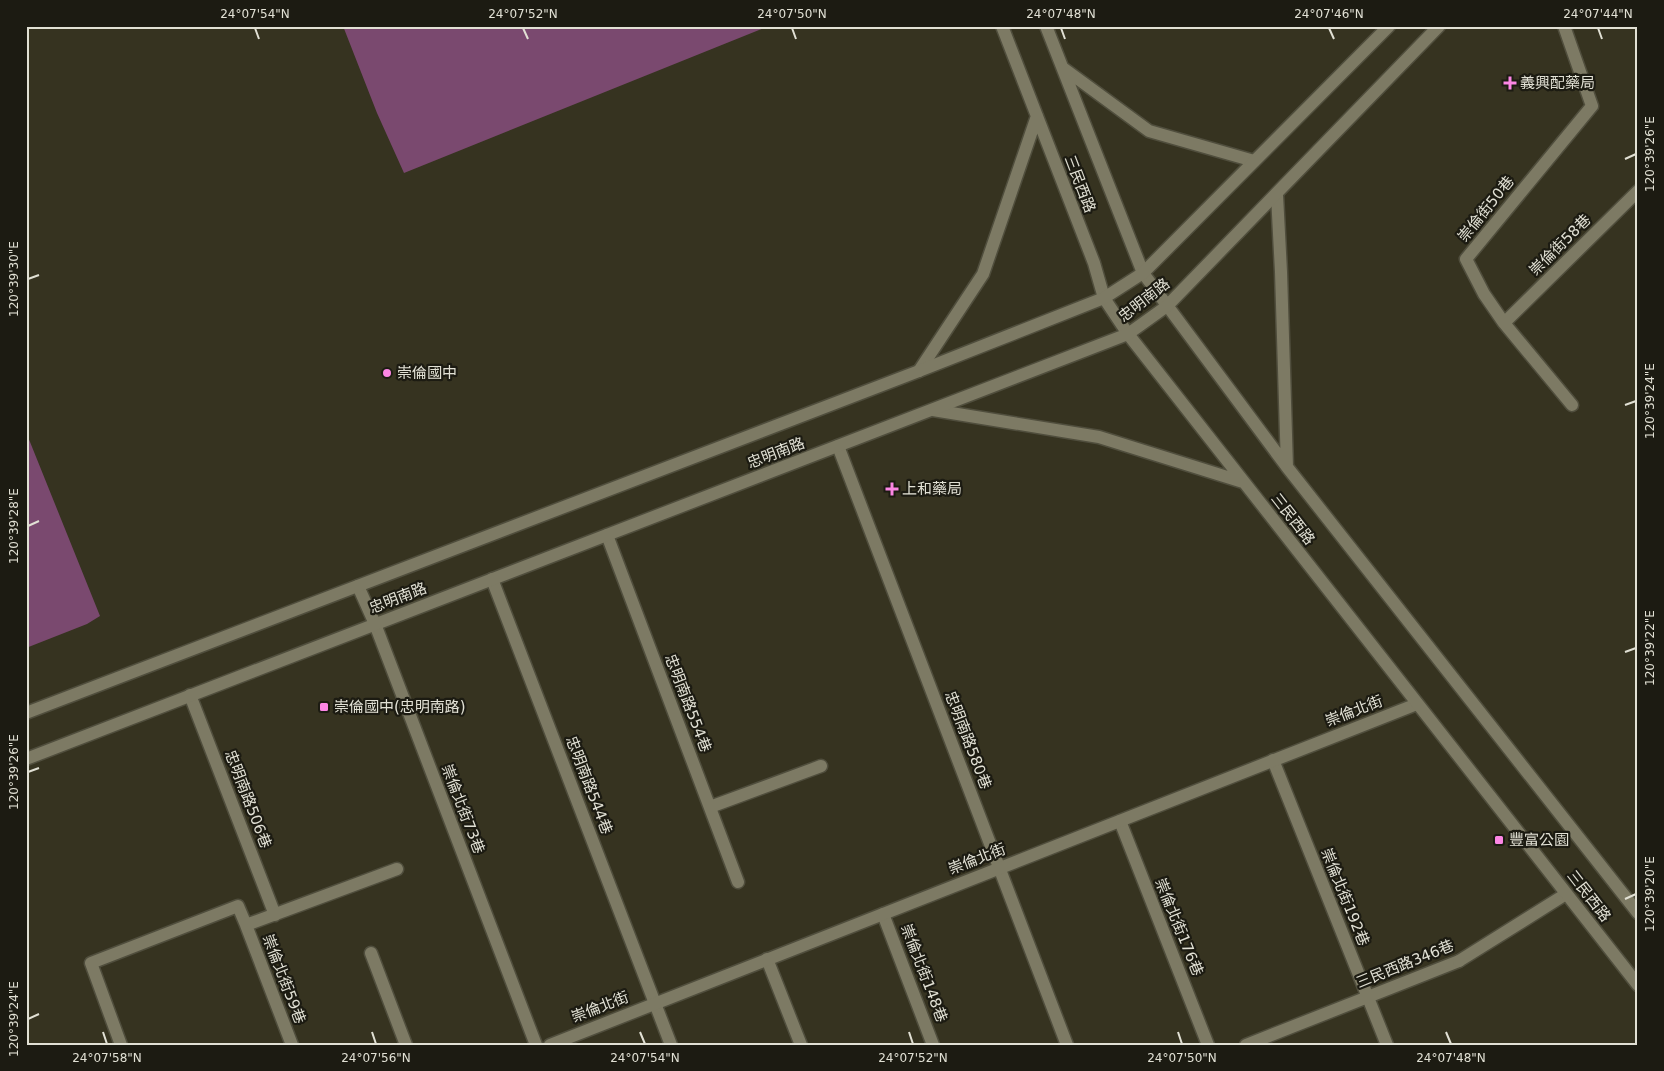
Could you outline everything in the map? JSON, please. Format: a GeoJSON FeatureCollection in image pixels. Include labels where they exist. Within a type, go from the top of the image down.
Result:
{"type":"FeatureCollection","features":[{"type":"Feature","properties":{"kind":"street","name":"三民西路"},"geometry":{"type":"LineString","coordinates":[[1002,26],[1094,263],[1104,298],[1128,334],[1243,482],[1638,985]]}},
{"type":"Feature","properties":{"kind":"street","name":"三民西路"},"geometry":{"type":"LineString","coordinates":[[1046,26],[1143,273],[1286,467],[1638,913]]}},
{"type":"Feature","properties":{"kind":"street","name":"忠明南路"},"geometry":{"type":"LineString","coordinates":[[26,713],[919,371],[1104,298],[1143,273],[1388,26]]}},
{"type":"Feature","properties":{"kind":"street","name":"忠明南路"},"geometry":{"type":"LineString","coordinates":[[26,759],[1128,334],[1167,306],[1277,195],[1439,26]]}},
{"type":"Feature","properties":{"kind":"street","name":"崇倫街50巷"},"geometry":{"type":"LineString","coordinates":[[1564,26],[1592,106],[1466,259],[1484,294],[1504,323],[1572,405]]}},
{"type":"Feature","properties":{"kind":"street"},"geometry":{"type":"LineString","coordinates":[[1062,68],[1149,131],[1254,162]]}},
{"type":"Feature","properties":{"kind":"street"},"geometry":{"type":"LineString","coordinates":[[919,371],[983,274],[1037,116]]}},
{"type":"Feature","properties":{"kind":"street","name":"崇倫街58巷"},"geometry":{"type":"LineString","coordinates":[[1504,323],[1638,191]]}},
{"type":"Feature","properties":{"kind":"street"},"geometry":{"type":"LineString","coordinates":[[1277,195],[1286,467]]}},
{"type":"Feature","properties":{"kind":"street"},"geometry":{"type":"LineString","coordinates":[[933,410],[1098,437],[1243,482]]}},
{"type":"Feature","properties":{"kind":"street","name":"忠明南路580巷"},"geometry":{"type":"LineString","coordinates":[[838,446],[1067,1045]]}},
{"type":"Feature","properties":{"kind":"street","name":"忠明南路554巷"},"geometry":{"type":"LineString","coordinates":[[607,535],[738,882]]}},
{"type":"Feature","properties":{"kind":"street","name":"忠明南路544巷"},"geometry":{"type":"LineString","coordinates":[[492,579],[671,1045]]}},
{"type":"Feature","properties":{"kind":"street","name":"崇倫北街73巷"},"geometry":{"type":"LineString","coordinates":[[358,586],[375,624],[536,1045]]}},
{"type":"Feature","properties":{"kind":"street","name":"忠明南路506巷"},"geometry":{"type":"LineString","coordinates":[[190,696],[275,915]]}},
{"type":"Feature","properties":{"kind":"street","name":"崇倫北街"},"geometry":{"type":"LineString","coordinates":[[550,1045],[1417,704]]}},
{"type":"Feature","properties":{"kind":"street","name":"崇倫北街192巷"},"geometry":{"type":"LineString","coordinates":[[1273,760],[1387,1045]]}},
{"type":"Feature","properties":{"kind":"street"},"geometry":{"type":"LineString","coordinates":[[710,807],[821,766]]}},
{"type":"Feature","properties":{"kind":"street","name":"崇倫北街176巷"},"geometry":{"type":"LineString","coordinates":[[1120,821],[1208,1045]]}},
{"type":"Feature","properties":{"kind":"street"},"geometry":{"type":"LineString","coordinates":[[121,1045],[91,963],[238,906],[246,925],[397,869]]}},
{"type":"Feature","properties":{"kind":"street","name":"三民西路346巷"},"geometry":{"type":"LineString","coordinates":[[1246,1045],[1459,960],[1566,894]]}},
{"type":"Feature","properties":{"kind":"street","name":"崇倫北街148巷"},"geometry":{"type":"LineString","coordinates":[[883,914],[933,1045]]}},
{"type":"Feature","properties":{"kind":"street","name":"崇倫北街59巷"},"geometry":{"type":"LineString","coordinates":[[246,925],[292,1045]]}},
{"type":"Feature","properties":{"kind":"street"},"geometry":{"type":"LineString","coordinates":[[371,953],[406,1045]]}},
{"type":"Feature","properties":{"kind":"street"},"geometry":{"type":"LineString","coordinates":[[767,959],[801,1045]]}},
{"type":"Feature","properties":{"kind":"shaded area"},"geometry":{"type":"Polygon","coordinates":[[[343,26],[769,26],[404,173],[377,113],[343,26]]]}},
{"type":"Feature","properties":{"kind":"shaded area"},"geometry":{"type":"Polygon","coordinates":[[[26,432],[100,616],[87,624],[26,648],[26,432]]]}},
{"type":"Feature","properties":{"kind":"place","name":"義興配藥局"},"geometry":{"type":"Point","coordinates":[1510,83]}},
{"type":"Feature","properties":{"kind":"place","name":"崇倫國中"},"geometry":{"type":"Point","coordinates":[387,373]}},
{"type":"Feature","properties":{"kind":"place","name":"上和藥局"},"geometry":{"type":"Point","coordinates":[892,489]}},
{"type":"Feature","properties":{"kind":"place","name":"崇倫國中(忠明南路)"},"geometry":{"type":"Point","coordinates":[324,707]}},
{"type":"Feature","properties":{"kind":"place","name":"豐富公園"},"geometry":{"type":"Point","coordinates":[1499,840]}}]}
